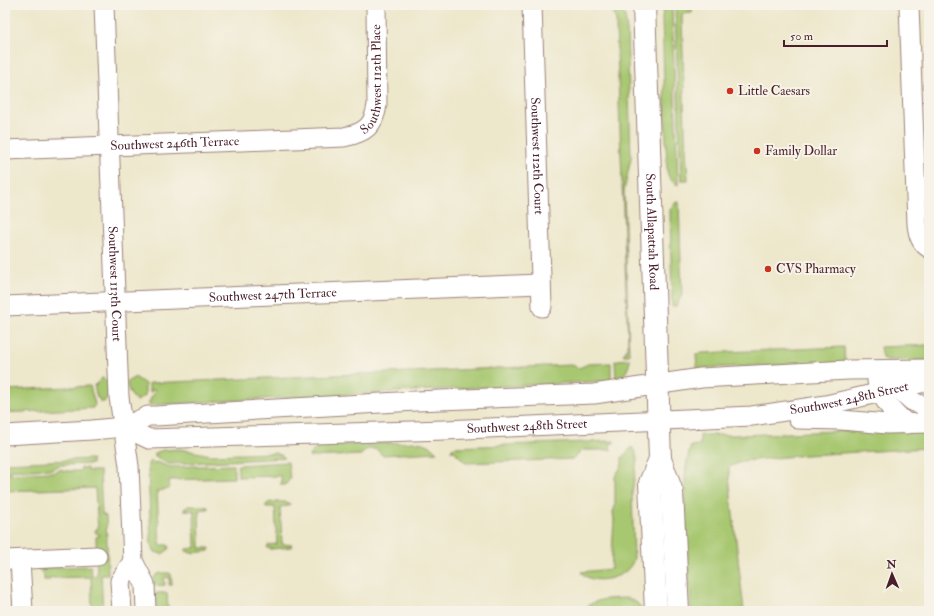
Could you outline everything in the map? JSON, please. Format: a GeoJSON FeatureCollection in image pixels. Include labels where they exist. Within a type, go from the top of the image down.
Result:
{"type":"FeatureCollection","features":[{"type":"Feature","properties":{"kind":"main road","name":"South Allapattah Road"},"geometry":{"type":"LineString","coordinates":[[644,5],[660,458],[672,492],[678,611]]}},
{"type":"Feature","properties":{"kind":"main road","name":"South Allapattah Road"},"geometry":{"type":"LineString","coordinates":[[656,611],[650,483],[660,458]]}},
{"type":"Feature","properties":{"kind":"street","name":"Southwest 113th Court"},"geometry":{"type":"LineString","coordinates":[[104,5],[119,397],[129,466],[133,561],[144,584],[146,611]]}},
{"type":"Feature","properties":{"kind":"street","name":"Southwest 112th Place"},"geometry":{"type":"LineString","coordinates":[[344,137],[359,133],[366,129],[376,115],[378,93],[376,5]]}},
{"type":"Feature","properties":{"kind":"street","name":"Southwest 112th Court"},"geometry":{"type":"LineString","coordinates":[[532,5],[542,307]]}},
{"type":"Feature","properties":{"kind":"street"},"geometry":{"type":"LineString","coordinates":[[909,5],[917,224],[919,234],[927,247]]}},
{"type":"Feature","properties":{"kind":"street","name":"Southwest 246th Terrace"},"geometry":{"type":"LineString","coordinates":[[5,150],[344,137]]}},
{"type":"Feature","properties":{"kind":"street","name":"Southwest 247th Terrace"},"geometry":{"type":"LineString","coordinates":[[5,306],[541,284]]}},
{"type":"Feature","properties":{"kind":"street","name":"Southwest 248th Street"},"geometry":{"type":"LineString","coordinates":[[5,435],[124,427],[148,416],[403,402],[594,394],[702,378],[929,369]]}},
{"type":"Feature","properties":{"kind":"street"},"geometry":{"type":"LineString","coordinates":[[874,370],[889,390],[929,410]]}},
{"type":"Feature","properties":{"kind":"street","name":"Southwest 248th Street"},"geometry":{"type":"LineString","coordinates":[[124,427],[149,439],[437,430],[752,416],[826,405],[929,381]]}},
{"type":"Feature","properties":{"kind":"street"},"geometry":{"type":"LineString","coordinates":[[889,390],[891,409],[907,424]]}},
{"type":"Feature","properties":{"kind":"street"},"geometry":{"type":"LineString","coordinates":[[752,416],[786,419],[841,420],[888,424],[929,422]]}},
{"type":"Feature","properties":{"kind":"street"},"geometry":{"type":"LineString","coordinates":[[23,611],[13,560],[97,556]]}},
{"type":"Feature","properties":{"kind":"street"},"geometry":{"type":"LineString","coordinates":[[122,611],[120,580],[133,561]]}},
{"type":"Feature","properties":{"kind":"green space"},"geometry":{"type":"Polygon","coordinates":[[[665,5],[672,7],[678,185],[671,180],[667,171],[662,17],[665,5]]]}},
{"type":"Feature","properties":{"kind":"green space"},"geometry":{"type":"Polygon","coordinates":[[[618,6],[625,16],[627,30],[631,158],[624,191],[629,355],[623,355],[627,349],[628,341],[616,19],[612,13],[618,6]]]}},
{"type":"Feature","properties":{"kind":"green space"},"geometry":{"type":"Polygon","coordinates":[[[675,6],[692,6],[692,13],[682,14],[685,134],[688,180],[681,180],[675,6]]]}},
{"type":"Feature","properties":{"kind":"green space"},"geometry":{"type":"Polygon","coordinates":[[[676,202],[679,202],[682,295],[676,306],[672,307],[670,210],[676,202]]]}},
{"type":"Feature","properties":{"kind":"green space"},"geometry":{"type":"Polygon","coordinates":[[[929,345],[929,361],[886,360],[882,358],[880,347],[929,345]]]}},
{"type":"Feature","properties":{"kind":"green space"},"geometry":{"type":"Polygon","coordinates":[[[844,347],[845,363],[697,368],[696,355],[702,353],[844,347]]]}},
{"type":"Feature","properties":{"kind":"green space"},"geometry":{"type":"Polygon","coordinates":[[[630,359],[626,372],[616,381],[615,361],[630,359]]]}},
{"type":"Feature","properties":{"kind":"green space"},"geometry":{"type":"Polygon","coordinates":[[[611,363],[611,382],[604,381],[149,405],[151,396],[154,395],[155,390],[151,390],[151,393],[149,391],[149,383],[572,365],[579,368],[588,364],[611,363]]]}},
{"type":"Feature","properties":{"kind":"green space"},"geometry":{"type":"Polygon","coordinates":[[[135,377],[145,384],[145,396],[137,401],[130,392],[127,382],[135,377]]]}},
{"type":"Feature","properties":{"kind":"green space"},"geometry":{"type":"Polygon","coordinates":[[[102,378],[111,382],[111,385],[104,402],[100,402],[99,398],[97,398],[94,385],[97,384],[102,378]]]}},
{"type":"Feature","properties":{"kind":"green space"},"geometry":{"type":"Polygon","coordinates":[[[90,386],[95,404],[93,408],[5,413],[5,390],[90,386]]]}},
{"type":"Feature","properties":{"kind":"green space"},"geometry":{"type":"Polygon","coordinates":[[[929,427],[929,448],[806,455],[743,461],[729,467],[744,611],[691,611],[685,507],[685,476],[691,446],[700,445],[700,435],[742,435],[929,427]]]}},
{"type":"Feature","properties":{"kind":"green space"},"geometry":{"type":"Polygon","coordinates":[[[614,441],[614,443],[610,444],[611,450],[583,450],[573,459],[466,463],[454,451],[451,451],[452,448],[455,447],[614,441]]]}},
{"type":"Feature","properties":{"kind":"green space"},"geometry":{"type":"Polygon","coordinates":[[[419,442],[429,445],[437,452],[382,455],[376,449],[367,449],[361,455],[309,457],[312,452],[320,446],[326,445],[419,442]]]}},
{"type":"Feature","properties":{"kind":"green space"},"geometry":{"type":"Polygon","coordinates":[[[632,447],[635,451],[637,459],[632,493],[634,559],[628,569],[618,576],[604,580],[591,579],[581,572],[611,569],[614,520],[613,512],[615,506],[615,477],[622,465],[622,457],[632,447]]]}},
{"type":"Feature","properties":{"kind":"green space"},"geometry":{"type":"Polygon","coordinates":[[[180,449],[211,455],[275,453],[285,458],[169,464],[155,456],[155,453],[163,450],[180,449]]]}},
{"type":"Feature","properties":{"kind":"green space"},"geometry":{"type":"Polygon","coordinates":[[[92,459],[92,464],[59,465],[52,469],[5,471],[5,463],[92,459]]]}},
{"type":"Feature","properties":{"kind":"green space"},"geometry":{"type":"Polygon","coordinates":[[[152,461],[155,464],[156,462],[170,467],[234,465],[234,478],[169,480],[169,489],[157,491],[160,545],[169,546],[168,550],[162,554],[155,552],[151,544],[148,463],[152,461]]]}},
{"type":"Feature","properties":{"kind":"green space"},"geometry":{"type":"Polygon","coordinates":[[[288,462],[290,479],[285,485],[281,485],[281,476],[238,477],[238,465],[288,462]]]}},
{"type":"Feature","properties":{"kind":"green space"},"geometry":{"type":"Polygon","coordinates":[[[81,468],[87,468],[88,471],[100,471],[102,514],[106,516],[108,575],[101,575],[103,611],[92,611],[91,577],[50,578],[50,580],[44,580],[44,575],[37,568],[91,566],[92,576],[97,576],[96,537],[99,536],[99,534],[96,533],[95,530],[98,529],[95,488],[5,491],[5,474],[53,472],[62,469],[63,471],[80,471],[81,468]]]}},
{"type":"Feature","properties":{"kind":"green space"},"geometry":{"type":"Polygon","coordinates":[[[272,502],[286,502],[290,504],[289,506],[280,507],[282,544],[292,545],[291,547],[267,548],[268,545],[277,544],[275,507],[265,506],[272,502]]]}},
{"type":"Feature","properties":{"kind":"green space"},"geometry":{"type":"Polygon","coordinates":[[[188,506],[208,507],[208,509],[199,510],[200,548],[210,548],[209,551],[191,553],[186,551],[186,549],[195,548],[194,511],[184,510],[188,506]]]}},
{"type":"Feature","properties":{"kind":"green space"},"geometry":{"type":"Polygon","coordinates":[[[160,573],[171,574],[172,585],[169,585],[169,577],[164,578],[165,585],[153,586],[154,577],[160,573]]]}},
{"type":"Feature","properties":{"kind":"green space"},"geometry":{"type":"Polygon","coordinates":[[[156,593],[167,593],[168,611],[157,611],[156,593]]]}},
{"type":"Feature","properties":{"kind":"green space"},"geometry":{"type":"Polygon","coordinates":[[[627,598],[637,603],[644,611],[583,611],[587,606],[598,601],[627,598]]]}},
{"type":"Feature","properties":{"kind":"place","name":"Little Caesars"},"geometry":{"type":"Point","coordinates":[730,91]}},
{"type":"Feature","properties":{"kind":"place","name":"Family Dollar"},"geometry":{"type":"Point","coordinates":[757,151]}},
{"type":"Feature","properties":{"kind":"place","name":"CVS Pharmacy"},"geometry":{"type":"Point","coordinates":[768,269]}}]}
